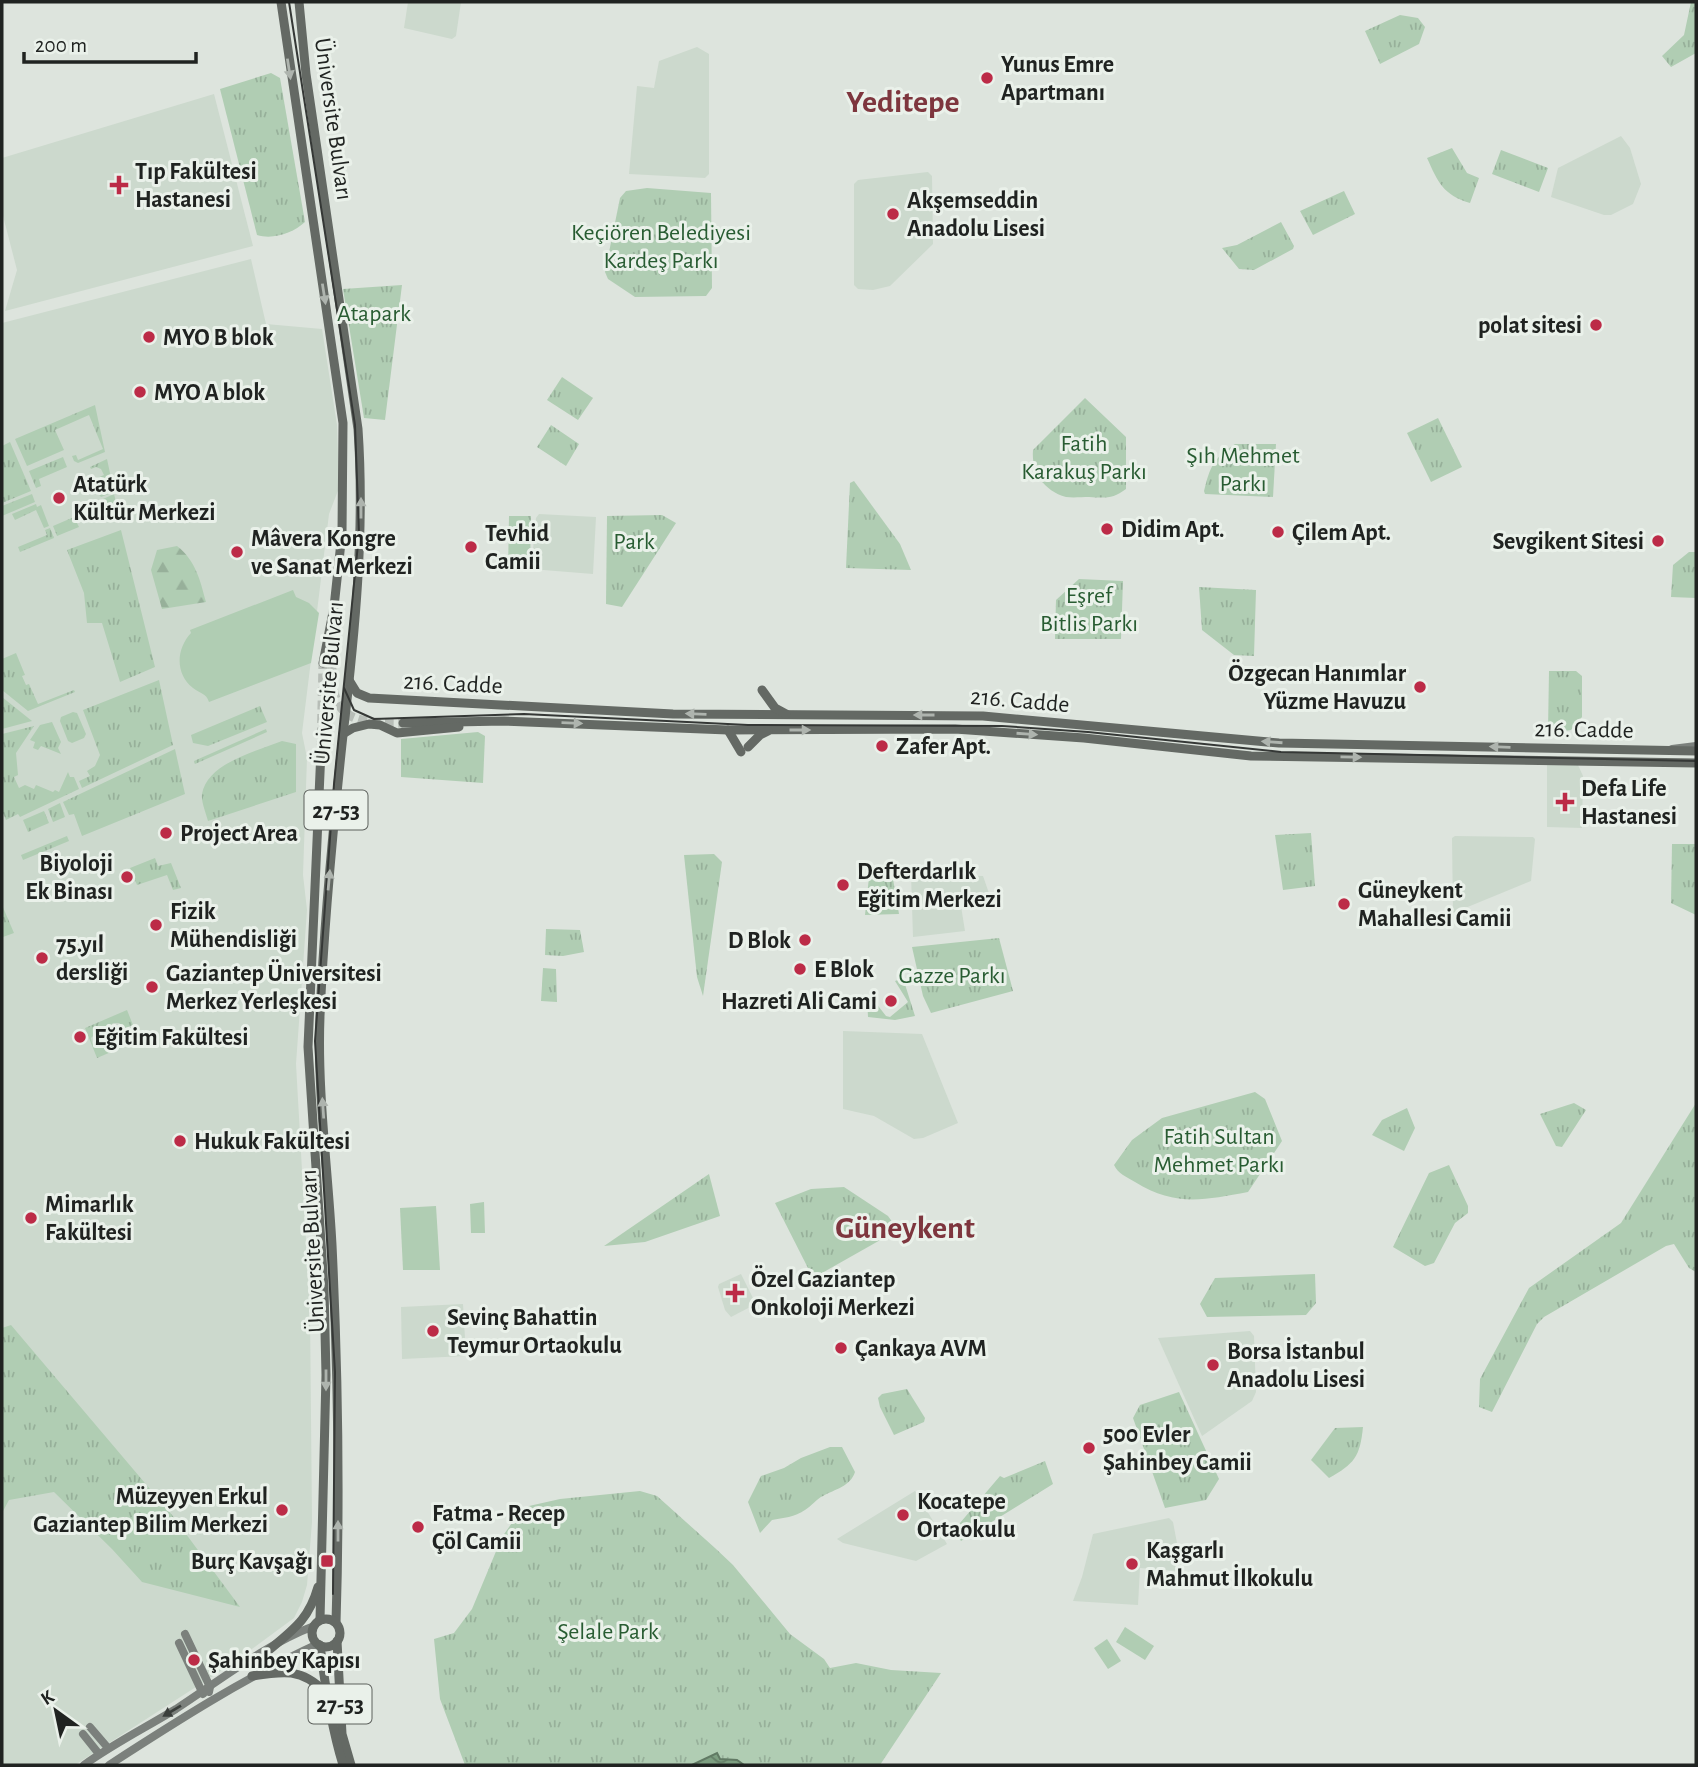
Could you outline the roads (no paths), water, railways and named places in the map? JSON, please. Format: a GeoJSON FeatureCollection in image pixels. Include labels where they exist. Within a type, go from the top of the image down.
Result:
{"type":"FeatureCollection","features":[{"type":"Feature","properties":{"kind":"main road","name":"Üniversite Bulvarı"},"geometry":{"type":"LineString","coordinates":[[281,2],[287,58],[343,423],[342,533],[327,663]]}},
{"type":"Feature","properties":{"kind":"main road","name":"Üniversite Bulvarı"},"geometry":{"type":"LineString","coordinates":[[299,2],[306,74],[359,438],[361,534],[327,901],[319,1067],[338,1374],[336,1623]]}},
{"type":"Feature","properties":{"kind":"main road","name":"216. Cadde"},"geometry":{"type":"LineString","coordinates":[[349,678],[357,693],[369,698],[638,712],[983,716],[1279,743],[1666,750],[1696,748]]}},
{"type":"Feature","properties":{"kind":"main road"},"geometry":{"type":"LineString","coordinates":[[762,690],[775,708],[787,715]]}},
{"type":"Feature","properties":{"kind":"main road","name":"216. Cadde"},"geometry":{"type":"LineString","coordinates":[[504,720],[728,730],[956,729],[1084,738],[1251,756],[1696,764]]}},
{"type":"Feature","properties":{"kind":"main road"},"geometry":{"type":"LineString","coordinates":[[343,734],[363,724],[380,726],[397,733],[490,725],[504,720]]}},
{"type":"Feature","properties":{"kind":"main road"},"geometry":{"type":"LineString","coordinates":[[403,723],[504,720]]}},
{"type":"Feature","properties":{"kind":"main road"},"geometry":{"type":"LineString","coordinates":[[728,730],[745,749],[760,735],[771,730]]}},
{"type":"Feature","properties":{"kind":"main road","name":"Üniversite Bulvarı"},"geometry":{"type":"LineString","coordinates":[[317,1623],[323,1568],[326,1375],[324,1288],[308,1047],[321,750]]}},
{"type":"Feature","properties":{"kind":"main road"},"geometry":{"type":"LineString","coordinates":[[269,1650],[301,1623],[309,1612],[323,1568]]}},
{"type":"Feature","properties":{"kind":"main road"},"geometry":{"type":"LineString","coordinates":[[84,1765],[269,1650],[317,1623],[328,1619],[336,1623],[340,1633],[337,1642],[329,1646],[319,1645],[252,1676],[109,1765]]}},
{"type":"Feature","properties":{"kind":"main road"},"geometry":{"type":"LineString","coordinates":[[317,1623],[313,1638],[319,1645],[325,1692],[343,1765]]}},
{"type":"Feature","properties":{"kind":"main road"},"geometry":{"type":"LineString","coordinates":[[185,1634],[206,1689],[207,1702]]}},
{"type":"Feature","properties":{"kind":"main road","name":"27-53"},"geometry":{"type":"LineString","coordinates":[[337,1642],[341,1725],[351,1765]]}},
{"type":"Feature","properties":{"kind":"main road"},"geometry":{"type":"LineString","coordinates":[[179,1643],[206,1689]]}},
{"type":"Feature","properties":{"kind":"main road"},"geometry":{"type":"LineString","coordinates":[[252,1676],[282,1671],[314,1681],[325,1692]]}},
{"type":"Feature","properties":{"kind":"main road"},"geometry":{"type":"LineString","coordinates":[[90,1727],[108,1748]]}},
{"type":"Feature","properties":{"kind":"main road"},"geometry":{"type":"LineString","coordinates":[[83,1734],[99,1754]]}},
{"type":"Feature","properties":{"kind":"water"},"geometry":{"type":"Polygon","coordinates":[[[717,1753],[720,1759],[737,1760],[744,1765],[692,1765],[717,1753]]]}},
{"type":"Feature","properties":{"kind":"tunnel"},"geometry":{"type":"LineString","coordinates":[[321,750],[323,663]]}},
{"type":"Feature","properties":{"kind":"tunnel"},"geometry":{"type":"LineString","coordinates":[[332,663],[335,696],[340,707],[348,714],[371,722],[403,723]]}},
{"type":"Feature","properties":{"kind":"tram line"},"geometry":{"type":"LineString","coordinates":[[289,2],[355,425],[359,534],[334,784],[315,1041],[335,1372],[333,1594]]}},
{"type":"Feature","properties":{"kind":"tram line"},"geometry":{"type":"LineString","coordinates":[[344,688],[354,710],[374,719],[524,714],[748,725],[1002,726],[1281,752],[1696,761]]}},
{"type":"Feature","properties":{"kind":"place","name":"Yunus Emre Apartmanı"},"geometry":{"type":"Point","coordinates":[987,78]}},
{"type":"Feature","properties":{"kind":"place","name":"Tıp Fakültesi Hastanesi"},"geometry":{"type":"Point","coordinates":[119,185]}},
{"type":"Feature","properties":{"kind":"place","name":"Akşemseddin Anadolu Lisesi"},"geometry":{"type":"Point","coordinates":[893,214]}},
{"type":"Feature","properties":{"kind":"place","name":"polat sitesi"},"geometry":{"type":"Point","coordinates":[1596,325]}},
{"type":"Feature","properties":{"kind":"place","name":"MYO B blok"},"geometry":{"type":"Point","coordinates":[149,337]}},
{"type":"Feature","properties":{"kind":"place","name":"MYO A blok"},"geometry":{"type":"Point","coordinates":[140,392]}},
{"type":"Feature","properties":{"kind":"place","name":"Atatürk Kültür Merkezi"},"geometry":{"type":"Point","coordinates":[59,498]}},
{"type":"Feature","properties":{"kind":"place","name":"Didim Apt."},"geometry":{"type":"Point","coordinates":[1107,529]}},
{"type":"Feature","properties":{"kind":"place","name":"Çilem Apt."},"geometry":{"type":"Point","coordinates":[1278,532]}},
{"type":"Feature","properties":{"kind":"place","name":"Sevgikent Sitesi"},"geometry":{"type":"Point","coordinates":[1658,541]}},
{"type":"Feature","properties":{"kind":"place","name":"Tevhid Camii"},"geometry":{"type":"Point","coordinates":[471,547]}},
{"type":"Feature","properties":{"kind":"place","name":"Mâvera Kongre ve Sanat Merkezi"},"geometry":{"type":"Point","coordinates":[237,552]}},
{"type":"Feature","properties":{"kind":"place","name":"Özgecan Hanımlar Yüzme Havuzu"},"geometry":{"type":"Point","coordinates":[1420,687]}},
{"type":"Feature","properties":{"kind":"place","name":"Zafer Apt."},"geometry":{"type":"Point","coordinates":[882,746]}},
{"type":"Feature","properties":{"kind":"place","name":"Defa Life Hastanesi"},"geometry":{"type":"Point","coordinates":[1565,802]}},
{"type":"Feature","properties":{"kind":"place","name":"Project Area"},"geometry":{"type":"Point","coordinates":[166,833]}},
{"type":"Feature","properties":{"kind":"place","name":"Biyoloji Ek Binası"},"geometry":{"type":"Point","coordinates":[127,877]}},
{"type":"Feature","properties":{"kind":"place","name":"Defterdarlık Eğitim Merkezi"},"geometry":{"type":"Point","coordinates":[843,885]}},
{"type":"Feature","properties":{"kind":"place","name":"Güneykent Mahallesi Camii"},"geometry":{"type":"Point","coordinates":[1344,904]}},
{"type":"Feature","properties":{"kind":"place","name":"Fizik Mühendisliği"},"geometry":{"type":"Point","coordinates":[156,925]}},
{"type":"Feature","properties":{"kind":"place","name":"D Blok"},"geometry":{"type":"Point","coordinates":[805,940]}},
{"type":"Feature","properties":{"kind":"place","name":"75.yıl dersliği"},"geometry":{"type":"Point","coordinates":[42,958]}},
{"type":"Feature","properties":{"kind":"place","name":"E Blok"},"geometry":{"type":"Point","coordinates":[800,969]}},
{"type":"Feature","properties":{"kind":"place","name":"Gaziantep Üniversitesi Merkez Yerleşkesi"},"geometry":{"type":"Point","coordinates":[152,987]}},
{"type":"Feature","properties":{"kind":"place","name":"Hazreti Ali Cami"},"geometry":{"type":"Point","coordinates":[891,1001]}},
{"type":"Feature","properties":{"kind":"place","name":"Eğitim Fakültesi"},"geometry":{"type":"Point","coordinates":[80,1037]}},
{"type":"Feature","properties":{"kind":"place","name":"Hukuk Fakültesi"},"geometry":{"type":"Point","coordinates":[180,1141]}},
{"type":"Feature","properties":{"kind":"place","name":"Mimarlık Fakültesi"},"geometry":{"type":"Point","coordinates":[31,1218]}},
{"type":"Feature","properties":{"kind":"place","name":"Özel Gaziantep Onkoloji Merkezi"},"geometry":{"type":"Point","coordinates":[735,1293]}},
{"type":"Feature","properties":{"kind":"place","name":"Sevinç Bahattin Teymur Ortaokulu"},"geometry":{"type":"Point","coordinates":[433,1331]}},
{"type":"Feature","properties":{"kind":"place","name":"Çankaya AVM"},"geometry":{"type":"Point","coordinates":[841,1348]}},
{"type":"Feature","properties":{"kind":"place","name":"Borsa İstanbul Anadolu Lisesi"},"geometry":{"type":"Point","coordinates":[1213,1365]}},
{"type":"Feature","properties":{"kind":"place","name":"500 Evler Şahinbey Camii"},"geometry":{"type":"Point","coordinates":[1089,1448]}},
{"type":"Feature","properties":{"kind":"place","name":"Müzeyyen Erkul Gaziantep Bilim Merkezi"},"geometry":{"type":"Point","coordinates":[282,1510]}},
{"type":"Feature","properties":{"kind":"place","name":"Kocatepe Ortaokulu"},"geometry":{"type":"Point","coordinates":[903,1515]}},
{"type":"Feature","properties":{"kind":"place","name":"Fatma - Recep Çöl Camii"},"geometry":{"type":"Point","coordinates":[418,1527]}},
{"type":"Feature","properties":{"kind":"place","name":"Burç Kavşağı"},"geometry":{"type":"Point","coordinates":[327,1561]}},
{"type":"Feature","properties":{"kind":"place","name":"Kaşgarlı Mahmut İlkokulu"},"geometry":{"type":"Point","coordinates":[1132,1564]}},
{"type":"Feature","properties":{"kind":"place","name":"Şahinbey Kapısı"},"geometry":{"type":"Point","coordinates":[194,1660]}},
{"type":"Feature","properties":{"kind":"district","name":"Yeditepe"},"geometry":{"type":"Point","coordinates":[903,101]}},
{"type":"Feature","properties":{"kind":"district","name":"Güneykent"},"geometry":{"type":"Point","coordinates":[905,1227]}},
{"type":"Feature","properties":{"kind":"park label","name":"Keçiören Belediyesi Kardeş Parkı"},"geometry":{"type":"Point","coordinates":[661,246]}},
{"type":"Feature","properties":{"kind":"park label","name":"Atapark"},"geometry":{"type":"Point","coordinates":[374,313]}},
{"type":"Feature","properties":{"kind":"park label","name":"Fatih Karakuş Parkı"},"geometry":{"type":"Point","coordinates":[1084,457]}},
{"type":"Feature","properties":{"kind":"park label","name":"Şıh Mehmet Parkı"},"geometry":{"type":"Point","coordinates":[1243,469]}},
{"type":"Feature","properties":{"kind":"park label","name":"Park"},"geometry":{"type":"Point","coordinates":[634,541]}},
{"type":"Feature","properties":{"kind":"park label","name":"Eşref Bitlis Parkı"},"geometry":{"type":"Point","coordinates":[1089,609]}},
{"type":"Feature","properties":{"kind":"park label","name":"Gazze Parkı"},"geometry":{"type":"Point","coordinates":[952,975]}},
{"type":"Feature","properties":{"kind":"park label","name":"Fatih Sultan Mehmet Parkı"},"geometry":{"type":"Point","coordinates":[1219,1150]}},
{"type":"Feature","properties":{"kind":"park label","name":"Şelale Park"},"geometry":{"type":"Point","coordinates":[608,1631]}}]}
